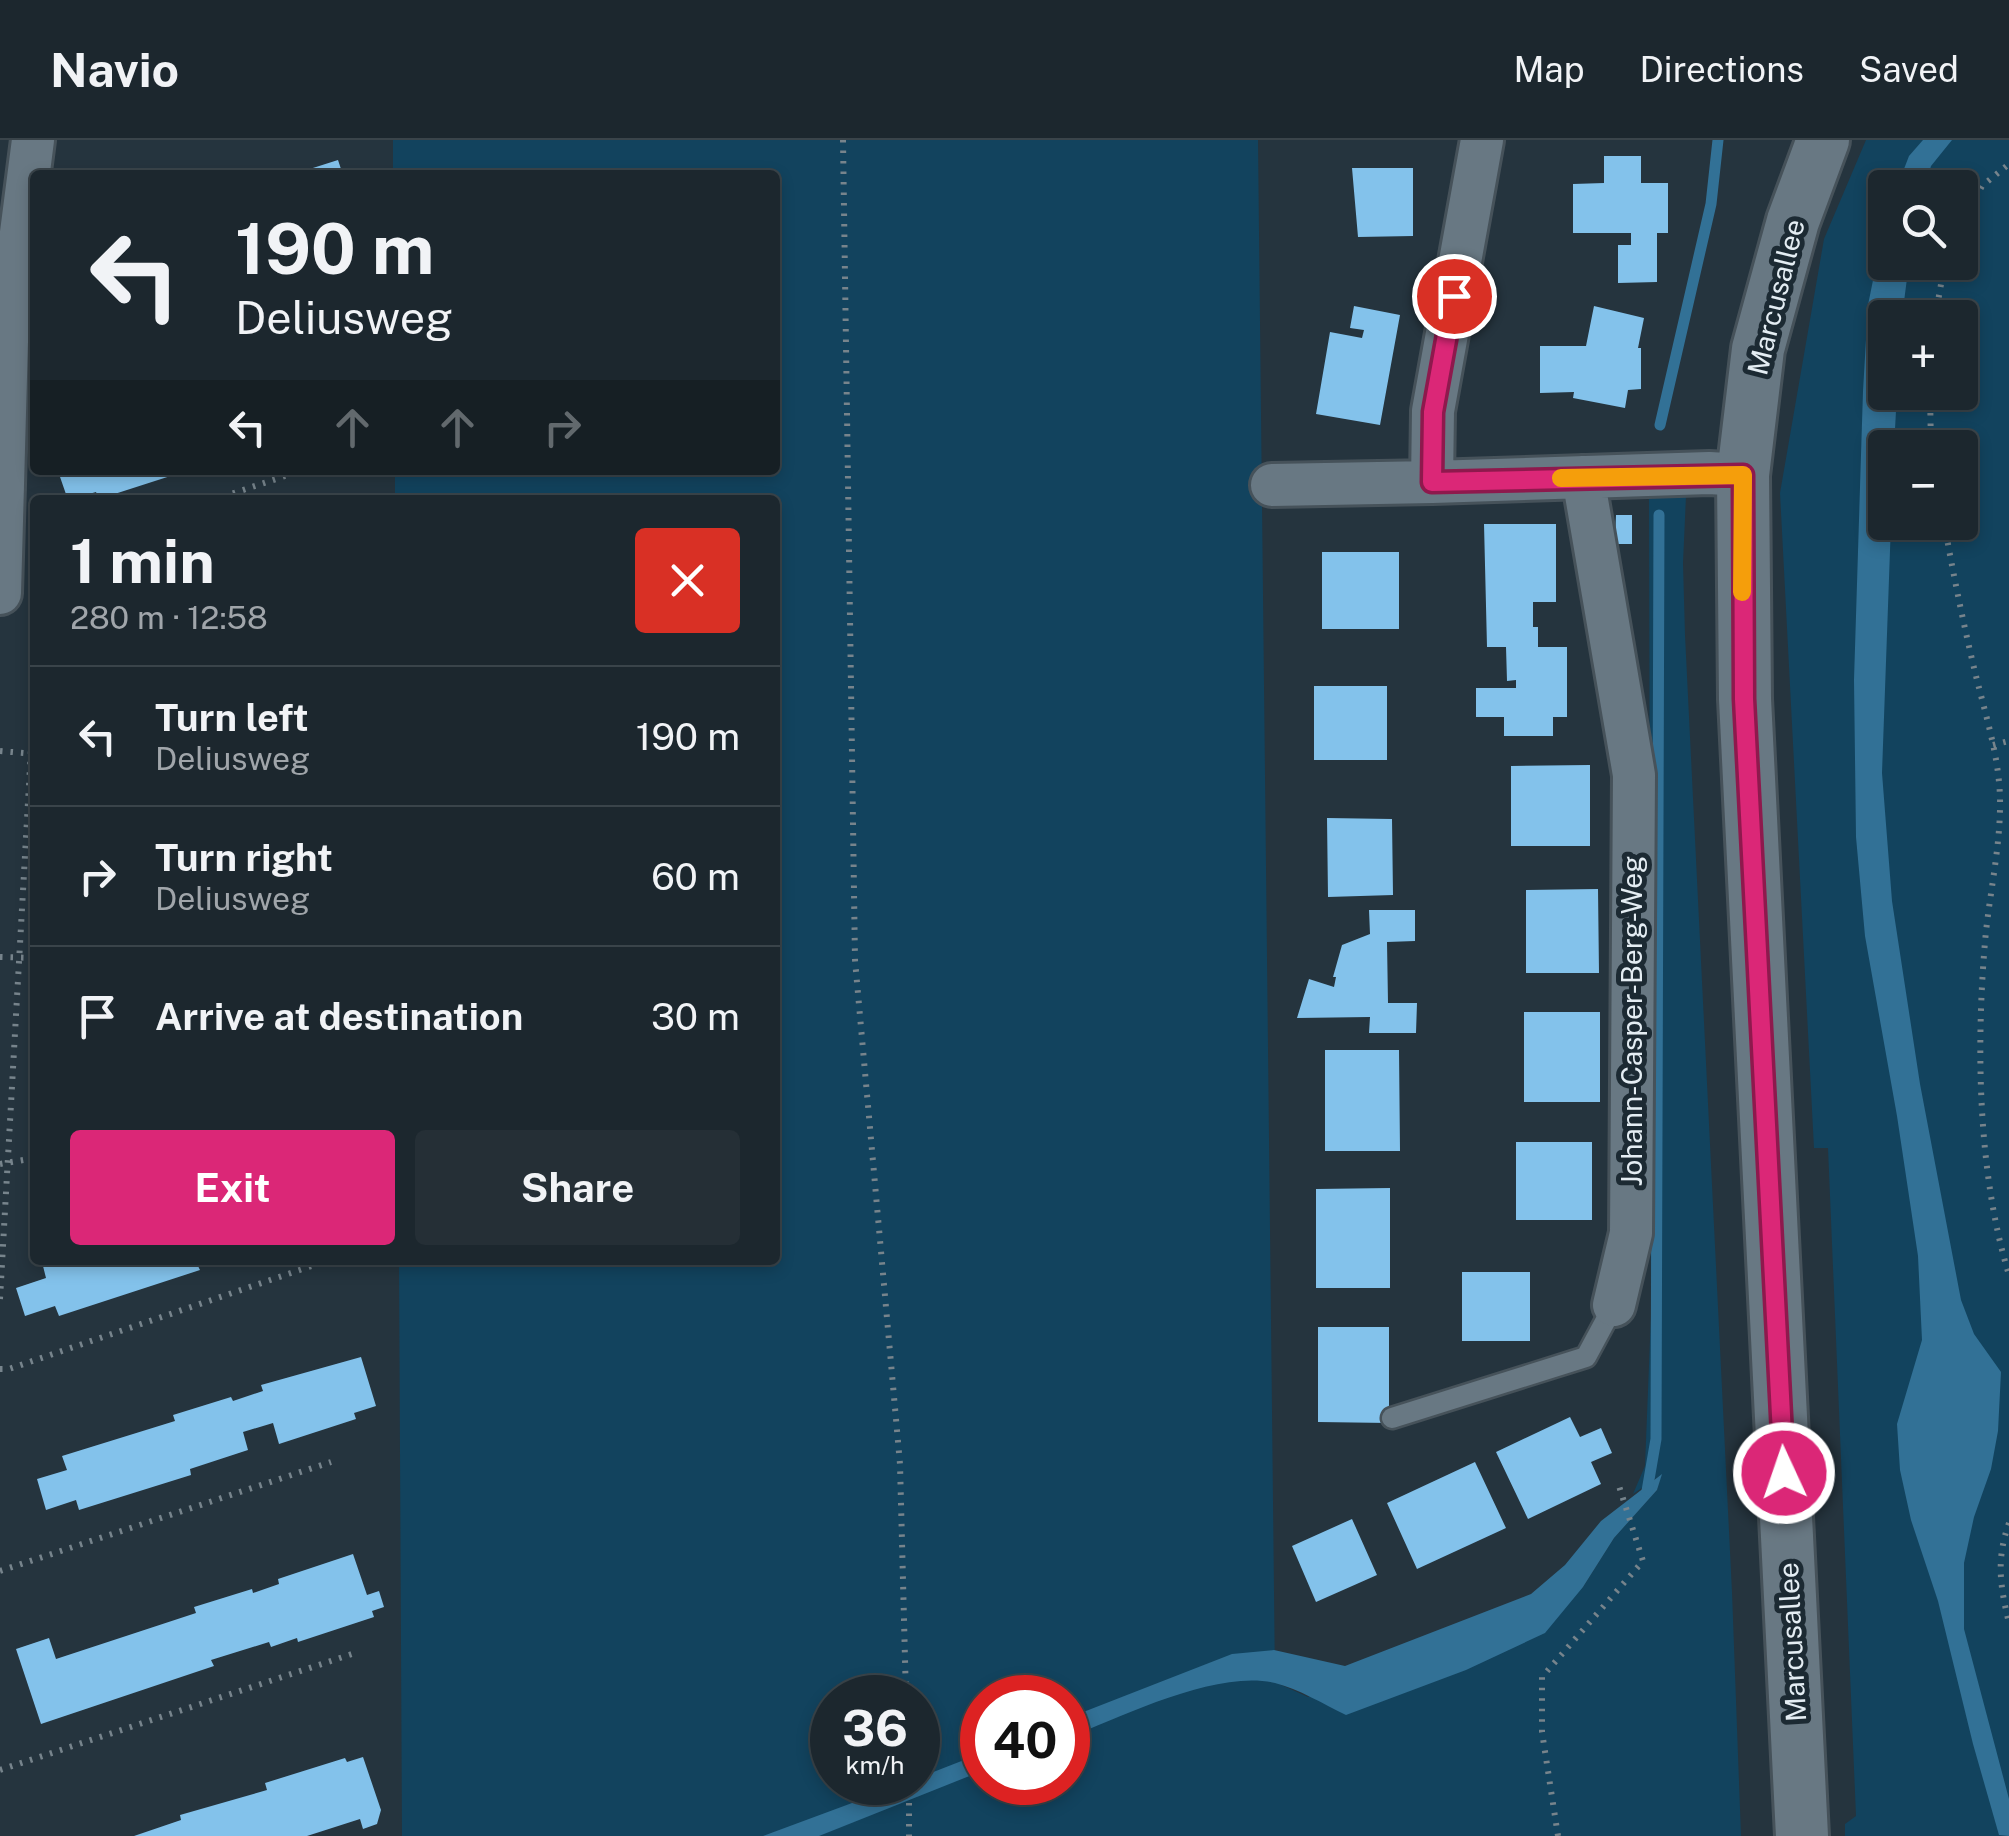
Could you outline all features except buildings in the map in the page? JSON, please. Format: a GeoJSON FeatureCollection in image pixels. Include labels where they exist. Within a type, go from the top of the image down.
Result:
{"type":"FeatureCollection","features":[{"type":"Feature","properties":{"kind":"street"},"geometry":{"type":"LineString","coordinates":[[0,593],[8,340],[33,140]]}},
{"type":"Feature","properties":{"kind":"street"},"geometry":{"type":"LineString","coordinates":[[1432,482],[1433,412],[1482,140]]}},
{"type":"Feature","properties":{"kind":"street","name":"Marcusallee"},"geometry":{"type":"LineString","coordinates":[[1802,1836],[1744,699],[1743,475],[1758,348],[1793,220],[1823,140]]}},
{"type":"Feature","properties":{"kind":"street"},"geometry":{"type":"LineString","coordinates":[[1272,485],[1743,475]]}},
{"type":"Feature","properties":{"kind":"street","name":"Johann-Casper-Berg-Weg"},"geometry":{"type":"LineString","coordinates":[[1583,477],[1634,775],[1631,1233],[1614,1305]]}},
{"type":"Feature","properties":{"kind":"lane","name":"Johann-Casper-Berg-Weg"},"geometry":{"type":"LineString","coordinates":[[1392,1418],[1586,1357],[1614,1305]]}},
{"type":"Feature","properties":{"kind":"path"},"geometry":{"type":"LineString","coordinates":[[843,140],[856,960],[900,1464],[905,1675]]}},
{"type":"Feature","properties":{"kind":"path"},"geometry":{"type":"LineString","coordinates":[[1978,193],[2009,164]]}},
{"type":"Feature","properties":{"kind":"path"},"geometry":{"type":"LineString","coordinates":[[227,495],[288,475]]}},
{"type":"Feature","properties":{"kind":"path"},"geometry":{"type":"LineString","coordinates":[[1947,540],[1993,745],[2000,799],[1984,958],[1982,1083],[1989,1176],[2009,1275]]}},
{"type":"Feature","properties":{"kind":"path"},"geometry":{"type":"LineString","coordinates":[[1993,745],[2009,741]]}},
{"type":"Feature","properties":{"kind":"path"},"geometry":{"type":"LineString","coordinates":[[0,751],[30,754]]}},
{"type":"Feature","properties":{"kind":"path"},"geometry":{"type":"LineString","coordinates":[[0,1299],[4,1164],[30,801]]}},
{"type":"Feature","properties":{"kind":"path"},"geometry":{"type":"LineString","coordinates":[[0,957],[30,958]]}},
{"type":"Feature","properties":{"kind":"path"},"geometry":{"type":"LineString","coordinates":[[4,1164],[30,1159]]}},
{"type":"Feature","properties":{"kind":"path"},"geometry":{"type":"LineString","coordinates":[[0,1369],[9,1370],[314,1265]]}},
{"type":"Feature","properties":{"kind":"path"},"geometry":{"type":"LineString","coordinates":[[0,1571],[330,1462]]}},
{"type":"Feature","properties":{"kind":"path"},"geometry":{"type":"LineString","coordinates":[[1558,1836],[1542,1732],[1542,1676],[1643,1562],[1619,1486]]}},
{"type":"Feature","properties":{"kind":"path"},"geometry":{"type":"LineString","coordinates":[[2009,1523],[1999,1550],[2002,1596],[2009,1622]]}},
{"type":"Feature","properties":{"kind":"path"},"geometry":{"type":"LineString","coordinates":[[0,1770],[352,1654]]}},
{"type":"Feature","properties":{"kind":"path"},"geometry":{"type":"LineString","coordinates":[[908,1805],[909,1836]]}},
{"type":"Feature","properties":{"kind":"shaded area"},"geometry":{"type":"Polygon","coordinates":[[[393,140],[1258,140],[1275,1682],[1308,1697],[1583,1587],[1614,1538],[1657,1490],[1661,1475],[1633,1494],[1645,1466],[1651,1315],[1649,497],[1686,496],[1685,635],[1741,1836],[402,1836],[399,1265],[780,1265],[780,495],[395,495],[395,475],[780,475],[780,170],[393,170],[393,140]]]}},
{"type":"Feature","properties":{"kind":"shaded area"},"geometry":{"type":"Polygon","coordinates":[[[1866,140],[2009,140],[2009,1836],[1845,1836],[1845,1824],[1856,1816],[1828,1148],[1814,1148],[1780,493],[1824,239],[1866,140]]]}},
{"type":"Feature","properties":{"kind":"shaded area"},"geometry":{"type":"Polygon","coordinates":[[[1923,140],[1952,140],[1930,170],[1904,170],[1909,156],[1923,140]]]}},
{"type":"Feature","properties":{"kind":"shaded area"},"geometry":{"type":"Polygon","coordinates":[[[1873,280],[1907,280],[1904,300],[1869,300],[1873,280]]]}},
{"type":"Feature","properties":{"kind":"shaded area"},"geometry":{"type":"Polygon","coordinates":[[[1868,305],[1868,410],[1896,410],[1895,430],[1868,430],[1868,540],[1890,540],[1882,773],[1892,901],[1920,1084],[1961,1300],[1974,1334],[2001,1372],[1998,1431],[1991,1469],[1974,1517],[1964,1563],[1964,1629],[2009,1799],[2009,1836],[1999,1835],[1900,1470],[1897,1424],[1922,1340],[1918,1256],[1865,936],[1856,837],[1854,680],[1868,305]]]}},
{"type":"Feature","properties":{"kind":"shaded area"},"geometry":{"type":"Polygon","coordinates":[[[1662,1474],[1657,1490],[1614,1538],[1583,1587],[1545,1633],[1466,1670],[1346,1715],[1302,1693],[1252,1680],[1199,1688],[1090,1729],[1090,1709],[1232,1654],[1274,1650],[1345,1666],[1531,1594],[1565,1565],[1601,1521],[1662,1474]]]}},
{"type":"Feature","properties":{"kind":"shaded area"},"geometry":{"type":"Polygon","coordinates":[[[960,1762],[960,1780],[940,1788],[940,1769],[960,1762]]]}},
{"type":"Feature","properties":{"kind":"shaded area"},"geometry":{"type":"Polygon","coordinates":[[[847,1805],[897,1805],[819,1836],[763,1836],[847,1805]]]}},
{"type":"Feature","properties":{"kind":"waterway"},"geometry":{"type":"LineString","coordinates":[[1660,425],[1711,204],[1718,140]]}},
{"type":"Feature","properties":{"kind":"waterway"},"geometry":{"type":"LineString","coordinates":[[1647,1491],[1656,1439],[1659,515]]}},
{"type":"Feature","properties":{"kind":"slow traffic"},"geometry":{"type":"LineString","coordinates":[[1561,478],[1743,475],[1742,592]]}},
{"type":"Feature","properties":{"kind":"route"},"geometry":{"type":"LineString","coordinates":[[1454,296],[1433,412],[1432,482],[1743,475],[1744,699],[1784,1473]]}}]}
